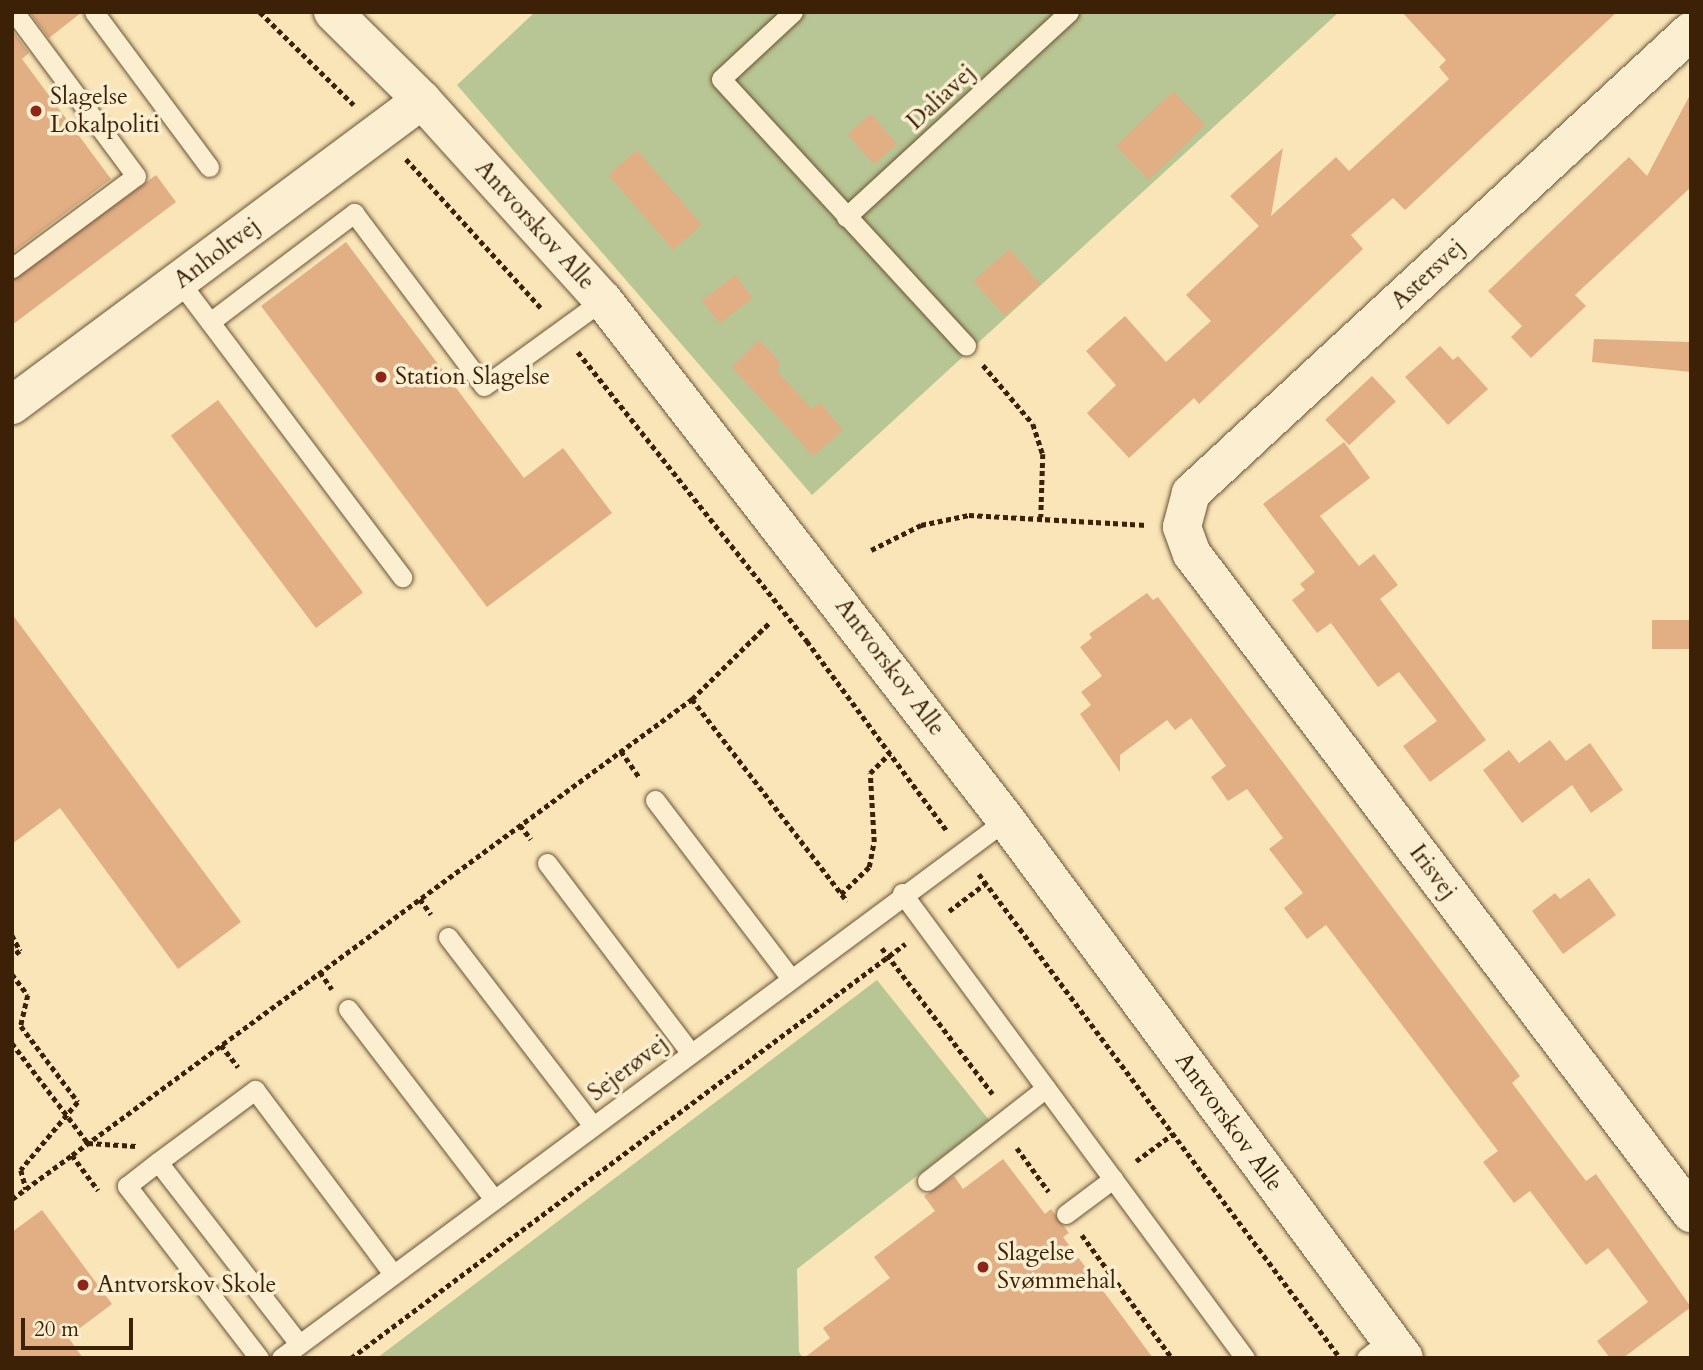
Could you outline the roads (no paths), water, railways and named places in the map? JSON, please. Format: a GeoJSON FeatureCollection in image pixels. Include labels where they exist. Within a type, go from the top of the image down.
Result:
{"type":"FeatureCollection","features":[{"type":"Feature","properties":{"kind":"street","name":"Antvorskov Alle"},"geometry":{"type":"LineString","coordinates":[[333,12],[422,100],[603,300],[1006,820],[1387,1352]]}},
{"type":"Feature","properties":{"kind":"street","name":"Astersvej"},"geometry":{"type":"LineString","coordinates":[[1182,527],[1191,493],[1691,31]]}},
{"type":"Feature","properties":{"kind":"street","name":"Anholtvej"},"geometry":{"type":"LineString","coordinates":[[12,405],[422,100]]}},
{"type":"Feature","properties":{"kind":"street","name":"Irisvej"},"geometry":{"type":"LineString","coordinates":[[1182,527],[1192,554],[1691,1213]]}},
{"type":"Feature","properties":{"kind":"lane"},"geometry":{"type":"LineString","coordinates":[[12,268],[136,176],[14,12]]}},
{"type":"Feature","properties":{"kind":"lane"},"geometry":{"type":"LineString","coordinates":[[94,12],[209,167]]}},
{"type":"Feature","properties":{"kind":"lane"},"geometry":{"type":"LineString","coordinates":[[793,12],[721,79],[967,345]]}},
{"type":"Feature","properties":{"kind":"lane","name":"Daliavej"},"geometry":{"type":"LineString","coordinates":[[846,217],[1069,12]]}},
{"type":"Feature","properties":{"kind":"lane"},"geometry":{"type":"LineString","coordinates":[[210,322],[354,213],[484,386],[603,300]]}},
{"type":"Feature","properties":{"kind":"lane"},"geometry":{"type":"LineString","coordinates":[[179,281],[402,577]]}},
{"type":"Feature","properties":{"kind":"lane"},"geometry":{"type":"LineString","coordinates":[[655,800],[790,977]]}},
{"type":"Feature","properties":{"kind":"lane","name":"Sejerøvej"},"geometry":{"type":"LineString","coordinates":[[281,1358],[902,893],[1006,820]]}},
{"type":"Feature","properties":{"kind":"lane"},"geometry":{"type":"LineString","coordinates":[[547,863],[690,1052]]}},
{"type":"Feature","properties":{"kind":"lane"},"geometry":{"type":"LineString","coordinates":[[902,893],[1245,1358]]}},
{"type":"Feature","properties":{"kind":"lane"},"geometry":{"type":"LineString","coordinates":[[448,937],[592,1125]]}},
{"type":"Feature","properties":{"kind":"lane"},"geometry":{"type":"LineString","coordinates":[[348,1009],[494,1199]]}},
{"type":"Feature","properties":{"kind":"lane"},"geometry":{"type":"LineString","coordinates":[[927,1181],[1012,1118],[1046,1088]]}},
{"type":"Feature","properties":{"kind":"lane"},"geometry":{"type":"LineString","coordinates":[[259,1358],[127,1186],[255,1090],[393,1274]]}},
{"type":"Feature","properties":{"kind":"lane"},"geometry":{"type":"LineString","coordinates":[[158,1162],[299,1344]]}},
{"type":"Feature","properties":{"kind":"lane"},"geometry":{"type":"LineString","coordinates":[[1066,1214],[1113,1179]]}},
{"type":"Feature","properties":{"kind":"place","name":"Slagelse Lokalpoliti"},"geometry":{"type":"Point","coordinates":[36,111]}},
{"type":"Feature","properties":{"kind":"place","name":"Station Slagelse"},"geometry":{"type":"Point","coordinates":[381,377]}},
{"type":"Feature","properties":{"kind":"place","name":"Slagelse Svømmehal"},"geometry":{"type":"Point","coordinates":[983,1267]}},
{"type":"Feature","properties":{"kind":"place","name":"Antvorskov Skole"},"geometry":{"type":"Point","coordinates":[83,1285]}}]}
